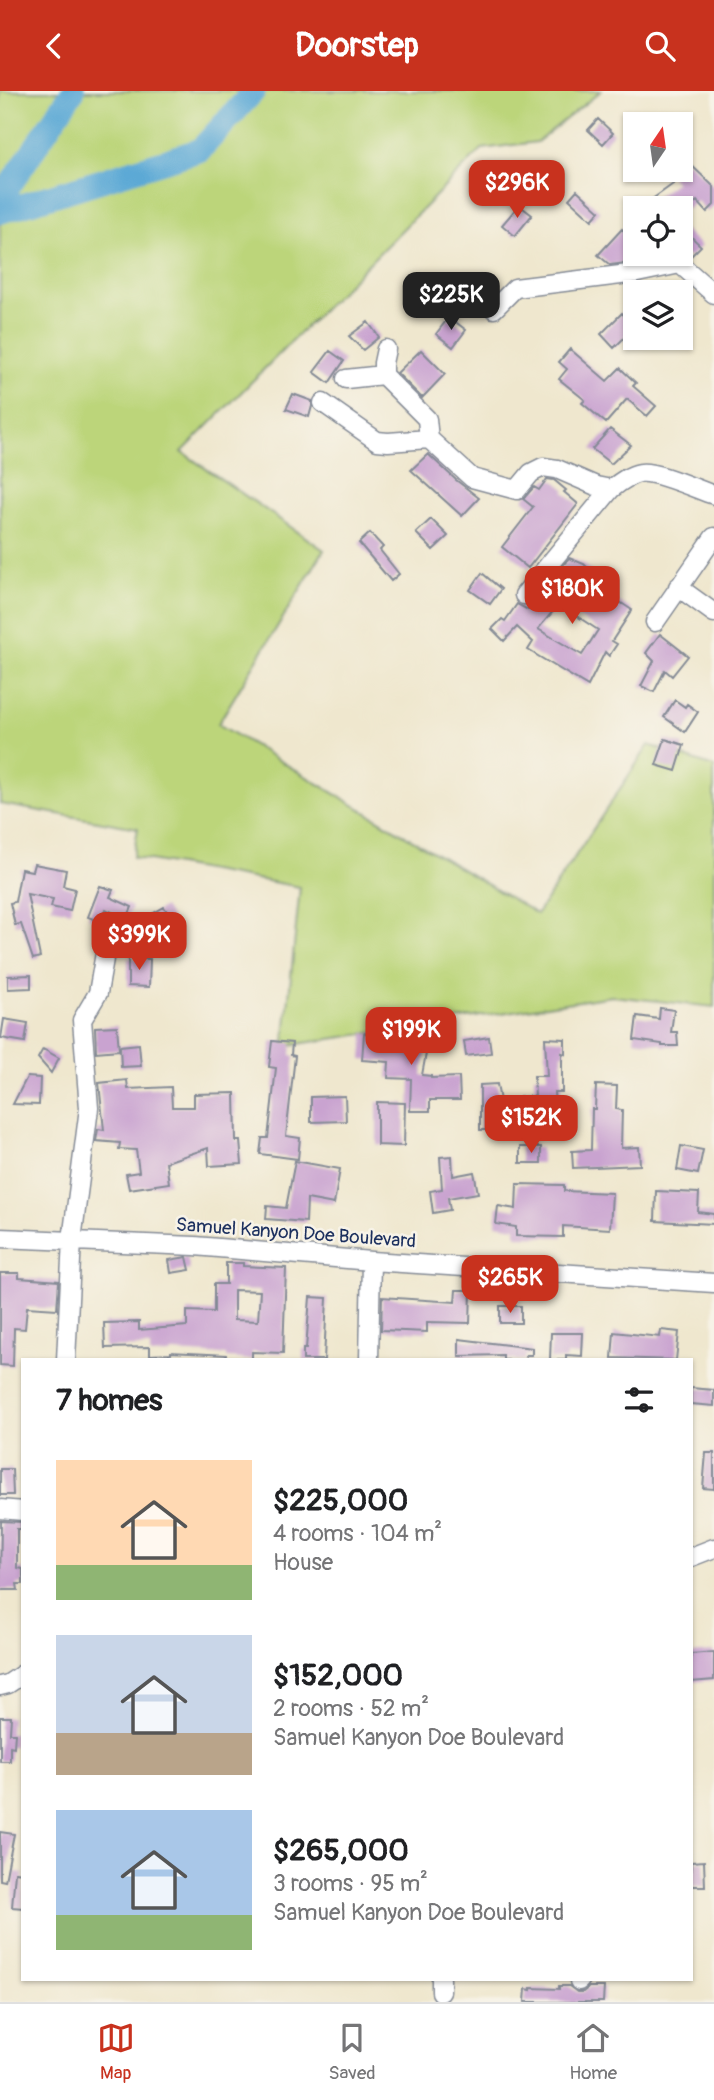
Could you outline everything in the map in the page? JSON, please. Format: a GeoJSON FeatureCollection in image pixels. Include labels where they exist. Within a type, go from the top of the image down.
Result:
{"type":"FeatureCollection","features":[{"type":"Feature","properties":{"kind":"street"},"geometry":{"type":"LineString","coordinates":[[494,309],[515,288],[637,273],[680,264],[714,295]]}},
{"type":"Feature","properties":{"kind":"street"},"geometry":{"type":"LineString","coordinates":[[386,349],[383,375],[427,419],[429,439],[472,478],[517,490],[531,473],[543,467],[557,469],[596,486],[611,489]]}},
{"type":"Feature","properties":{"kind":"street"},"geometry":{"type":"LineString","coordinates":[[346,379],[383,375]]}},
{"type":"Feature","properties":{"kind":"street"},"geometry":{"type":"LineString","coordinates":[[323,403],[377,441],[429,439]]}},
{"type":"Feature","properties":{"kind":"street"},"geometry":{"type":"LineString","coordinates":[[524,595],[611,489],[625,479],[641,473],[655,475],[714,495]]}},
{"type":"Feature","properties":{"kind":"street"},"geometry":{"type":"LineString","coordinates":[[655,622],[714,537]]}},
{"type":"Feature","properties":{"kind":"street"},"geometry":{"type":"LineString","coordinates":[[678,587],[714,613]]}},
{"type":"Feature","properties":{"kind":"street"},"geometry":{"type":"LineString","coordinates":[[66,1358],[72,1240],[89,1108],[82,1020],[98,993],[108,936]]}},
{"type":"Feature","properties":{"kind":"street","name":"Samuel Kanyon Doe Boulevard"},"geometry":{"type":"LineString","coordinates":[[0,1238],[195,1246],[371,1261],[714,1283]]}},
{"type":"Feature","properties":{"kind":"street"},"geometry":{"type":"LineString","coordinates":[[369,1358],[371,1261]]}},
{"type":"Feature","properties":{"kind":"street"},"geometry":{"type":"LineString","coordinates":[[0,1509],[21,1511]]}},
{"type":"Feature","properties":{"kind":"street"},"geometry":{"type":"LineString","coordinates":[[693,1556],[714,1548]]}},
{"type":"Feature","properties":{"kind":"street"},"geometry":{"type":"LineString","coordinates":[[0,1686],[21,1675]]}},
{"type":"Feature","properties":{"kind":"green space"},"geometry":{"type":"Polygon","coordinates":[[[0,91],[601,91],[537,142],[482,149],[182,452],[324,550],[218,724],[537,914],[649,745],[714,767],[714,1007],[612,996],[284,1046],[300,887],[133,857],[138,828],[0,804],[0,91]]]}},
{"type":"Feature","properties":{"kind":"building"},"geometry":{"type":"Polygon","coordinates":[[[598,119],[613,133],[603,144],[588,130],[598,119]]]}},
{"type":"Feature","properties":{"kind":"building"},"geometry":{"type":"Polygon","coordinates":[[[693,167],[714,187],[714,205],[707,212],[697,201],[693,204],[693,196],[657,196],[676,182],[693,182],[693,167]]]}},
{"type":"Feature","properties":{"kind":"building"},"geometry":{"type":"Polygon","coordinates":[[[577,190],[600,211],[592,220],[569,199],[577,190]]]}},
{"type":"Feature","properties":{"kind":"building"},"geometry":{"type":"Polygon","coordinates":[[[519,205],[532,215],[515,236],[502,225],[519,205]]]}},
{"type":"Feature","properties":{"kind":"building"},"geometry":{"type":"Polygon","coordinates":[[[623,230],[623,263],[610,265],[598,255],[623,230]]]}},
{"type":"Feature","properties":{"kind":"building"},"geometry":{"type":"Polygon","coordinates":[[[693,238],[701,246],[693,254],[693,238]]]}},
{"type":"Feature","properties":{"kind":"building"},"geometry":{"type":"Polygon","coordinates":[[[480,276],[496,291],[483,306],[466,292],[480,276]]]}},
{"type":"Feature","properties":{"kind":"building"},"geometry":{"type":"Polygon","coordinates":[[[622,313],[623,339],[614,348],[601,334],[622,313]]]}},
{"type":"Feature","properties":{"kind":"building"},"geometry":{"type":"Polygon","coordinates":[[[449,317],[466,330],[453,347],[436,334],[449,317]]]}},
{"type":"Feature","properties":{"kind":"building"},"geometry":{"type":"Polygon","coordinates":[[[368,322],[379,337],[363,350],[349,336],[368,322]]]}},
{"type":"Feature","properties":{"kind":"building"},"geometry":{"type":"Polygon","coordinates":[[[570,349],[607,381],[620,368],[636,383],[633,386],[656,406],[647,416],[627,399],[606,423],[582,403],[585,400],[559,379],[567,369],[559,362],[570,349]]]}},
{"type":"Feature","properties":{"kind":"building"},"geometry":{"type":"Polygon","coordinates":[[[421,350],[445,374],[422,398],[397,373],[421,350]]]}},
{"type":"Feature","properties":{"kind":"building"},"geometry":{"type":"Polygon","coordinates":[[[330,351],[344,361],[329,383],[314,372],[330,351]]]}},
{"type":"Feature","properties":{"kind":"building"},"geometry":{"type":"Polygon","coordinates":[[[293,394],[312,401],[309,417],[286,409],[293,394]]]}},
{"type":"Feature","properties":{"kind":"building"},"geometry":{"type":"Polygon","coordinates":[[[610,429],[631,445],[611,464],[592,449],[610,429]]]}},
{"type":"Feature","properties":{"kind":"building"},"geometry":{"type":"Polygon","coordinates":[[[428,454],[479,498],[462,516],[411,470],[428,454]]]}},
{"type":"Feature","properties":{"kind":"building"},"geometry":{"type":"Polygon","coordinates":[[[547,479],[554,480],[578,504],[528,568],[502,547],[533,507],[523,499],[534,487],[539,490],[547,479]]]}},
{"type":"Feature","properties":{"kind":"building"},"geometry":{"type":"Polygon","coordinates":[[[431,519],[448,536],[433,550],[416,533],[431,519]]]}},
{"type":"Feature","properties":{"kind":"building"},"geometry":{"type":"Polygon","coordinates":[[[370,533],[383,547],[380,550],[399,574],[391,581],[359,543],[370,533]]]}},
{"type":"Feature","properties":{"kind":"building"},"geometry":{"type":"Polygon","coordinates":[[[569,558],[584,564],[609,590],[608,592],[589,582],[632,610],[612,641],[617,644],[609,656],[605,652],[588,686],[528,650],[533,642],[517,627],[504,641],[492,629],[502,619],[505,621],[517,604],[528,610],[539,597],[555,609],[538,629],[582,655],[598,630],[569,611],[588,582],[561,568],[569,558]]]}},
{"type":"Feature","properties":{"kind":"building"},"geometry":{"type":"Polygon","coordinates":[[[482,573],[501,589],[490,604],[470,590],[482,573]]]}},
{"type":"Feature","properties":{"kind":"building"},"geometry":{"type":"Polygon","coordinates":[[[660,634],[688,656],[672,676],[665,670],[654,692],[641,686],[654,661],[646,653],[660,634]]]}},
{"type":"Feature","properties":{"kind":"building"},"geometry":{"type":"Polygon","coordinates":[[[675,700],[698,712],[685,732],[664,717],[675,700]]]}},
{"type":"Feature","properties":{"kind":"building"},"geometry":{"type":"Polygon","coordinates":[[[665,739],[684,745],[676,771],[656,765],[665,739]]]}},
{"type":"Feature","properties":{"kind":"building"},"geometry":{"type":"Polygon","coordinates":[[[34,864],[66,870],[63,886],[75,889],[70,911],[51,907],[53,899],[27,894],[40,957],[33,959],[21,924],[15,925],[10,903],[15,902],[21,869],[32,871],[34,864]]]}},
{"type":"Feature","properties":{"kind":"building"},"geometry":{"type":"Polygon","coordinates":[[[100,886],[113,890],[110,897],[132,907],[127,919],[106,909],[101,922],[88,917],[100,886]]]}},
{"type":"Feature","properties":{"kind":"building"},"geometry":{"type":"Polygon","coordinates":[[[164,907],[172,919],[160,926],[168,940],[148,950],[135,924],[164,907]]]}},
{"type":"Feature","properties":{"kind":"building"},"geometry":{"type":"Polygon","coordinates":[[[128,958],[150,959],[149,987],[128,986],[128,958]]]}},
{"type":"Feature","properties":{"kind":"building"},"geometry":{"type":"Polygon","coordinates":[[[31,975],[31,988],[8,989],[8,976],[31,975]]]}},
{"type":"Feature","properties":{"kind":"building"},"geometry":{"type":"Polygon","coordinates":[[[660,1008],[674,1010],[671,1032],[677,1032],[678,1046],[662,1046],[634,1040],[637,1016],[659,1019],[660,1008]]]}},
{"type":"Feature","properties":{"kind":"building"},"geometry":{"type":"Polygon","coordinates":[[[4,1019],[28,1023],[25,1042],[1,1038],[4,1019]]]}},
{"type":"Feature","properties":{"kind":"building"},"geometry":{"type":"Polygon","coordinates":[[[117,1026],[119,1050],[96,1052],[95,1027],[117,1026]]]}},
{"type":"Feature","properties":{"kind":"building"},"geometry":{"type":"Polygon","coordinates":[[[416,1029],[430,1032],[422,1075],[431,1078],[459,1077],[460,1100],[430,1100],[430,1111],[410,1111],[411,1079],[388,1078],[389,1062],[362,1060],[364,1033],[408,1040],[409,1032],[415,1033],[416,1029]]]}},
{"type":"Feature","properties":{"kind":"building"},"geometry":{"type":"Polygon","coordinates":[[[489,1037],[491,1053],[466,1056],[464,1041],[489,1037]]]}},
{"type":"Feature","properties":{"kind":"building"},"geometry":{"type":"Polygon","coordinates":[[[545,1038],[565,1039],[565,1054],[562,1053],[562,1092],[554,1092],[556,1120],[504,1122],[504,1135],[491,1136],[490,1130],[480,1130],[480,1085],[497,1084],[500,1101],[520,1102],[520,1097],[535,1096],[534,1076],[547,1076],[545,1038]]]}},
{"type":"Feature","properties":{"kind":"building"},"geometry":{"type":"Polygon","coordinates":[[[272,1041],[292,1043],[291,1055],[295,1056],[286,1136],[300,1138],[298,1159],[260,1154],[262,1138],[268,1138],[276,1068],[269,1067],[272,1041]]]}},
{"type":"Feature","properties":{"kind":"building"},"geometry":{"type":"Polygon","coordinates":[[[139,1044],[141,1066],[121,1067],[120,1046],[139,1044]]]}},
{"type":"Feature","properties":{"kind":"building"},"geometry":{"type":"Polygon","coordinates":[[[43,1049],[59,1058],[51,1073],[38,1058],[43,1049]]]}},
{"type":"Feature","properties":{"kind":"building"},"geometry":{"type":"Polygon","coordinates":[[[27,1077],[40,1078],[39,1105],[13,1104],[27,1077]]]}},
{"type":"Feature","properties":{"kind":"building"},"geometry":{"type":"Polygon","coordinates":[[[127,1080],[128,1089],[171,1087],[172,1107],[194,1107],[194,1094],[235,1093],[236,1141],[240,1141],[242,1164],[209,1166],[208,1148],[166,1162],[169,1183],[129,1189],[126,1174],[139,1172],[136,1150],[119,1149],[120,1143],[96,1141],[98,1129],[104,1130],[99,1083],[127,1080]]]}},
{"type":"Feature","properties":{"kind":"building"},"geometry":{"type":"Polygon","coordinates":[[[596,1085],[617,1086],[616,1109],[622,1110],[621,1148],[639,1147],[640,1165],[573,1168],[572,1151],[591,1150],[592,1109],[595,1109],[596,1085]]]}},
{"type":"Feature","properties":{"kind":"building"},"geometry":{"type":"Polygon","coordinates":[[[345,1096],[346,1121],[311,1122],[311,1097],[345,1096]]]}},
{"type":"Feature","properties":{"kind":"building"},"geometry":{"type":"Polygon","coordinates":[[[377,1102],[405,1103],[404,1146],[377,1145],[377,1102]]]}},
{"type":"Feature","properties":{"kind":"building"},"geometry":{"type":"Polygon","coordinates":[[[681,1146],[703,1150],[698,1174],[677,1170],[681,1146]]]}},
{"type":"Feature","properties":{"kind":"building"},"geometry":{"type":"Polygon","coordinates":[[[520,1147],[541,1147],[541,1163],[520,1163],[520,1147]]]}},
{"type":"Feature","properties":{"kind":"building"},"geometry":{"type":"Polygon","coordinates":[[[452,1156],[453,1176],[474,1172],[478,1193],[448,1198],[450,1210],[433,1213],[430,1191],[442,1189],[440,1157],[452,1156]]]}},
{"type":"Feature","properties":{"kind":"building"},"geometry":{"type":"Polygon","coordinates":[[[295,1161],[340,1169],[334,1204],[307,1199],[306,1222],[266,1219],[267,1206],[286,1208],[295,1161]]]}},
{"type":"Feature","properties":{"kind":"building"},"geometry":{"type":"Polygon","coordinates":[[[517,1184],[564,1185],[564,1191],[612,1193],[610,1229],[563,1226],[563,1237],[516,1236],[516,1227],[496,1224],[498,1206],[516,1209],[517,1184]]]}},
{"type":"Feature","properties":{"kind":"building"},"geometry":{"type":"Polygon","coordinates":[[[656,1191],[699,1193],[698,1212],[714,1214],[714,1224],[655,1221],[656,1191]]]}},
{"type":"Feature","properties":{"kind":"building"},"geometry":{"type":"Polygon","coordinates":[[[187,1257],[190,1270],[171,1273],[169,1260],[187,1257]]]}},
{"type":"Feature","properties":{"kind":"building"},"geometry":{"type":"Polygon","coordinates":[[[226,1263],[286,1268],[283,1353],[252,1352],[252,1358],[226,1358],[226,1355],[171,1352],[150,1355],[150,1347],[105,1348],[104,1323],[139,1322],[139,1330],[187,1326],[187,1311],[214,1312],[214,1284],[226,1284],[226,1263]],[[234,1290],[234,1320],[258,1321],[260,1291],[234,1290]]]}},
{"type":"Feature","properties":{"kind":"building"},"geometry":{"type":"Polygon","coordinates":[[[0,1273],[19,1273],[19,1278],[59,1281],[57,1309],[27,1307],[25,1329],[14,1328],[13,1366],[0,1365],[0,1273]]]}},
{"type":"Feature","properties":{"kind":"building"},"geometry":{"type":"Polygon","coordinates":[[[456,1290],[471,1290],[470,1323],[427,1322],[427,1332],[381,1330],[382,1297],[455,1302],[456,1290]]]}},
{"type":"Feature","properties":{"kind":"building"},"geometry":{"type":"Polygon","coordinates":[[[310,1297],[327,1298],[324,1358],[303,1358],[303,1349],[306,1349],[310,1297]]]}},
{"type":"Feature","properties":{"kind":"building"},"geometry":{"type":"Polygon","coordinates":[[[500,1306],[521,1306],[521,1323],[500,1323],[500,1306]]]}},
{"type":"Feature","properties":{"kind":"building"},"geometry":{"type":"Polygon","coordinates":[[[661,1330],[679,1332],[676,1358],[612,1358],[614,1332],[660,1337],[661,1330]]]}},
{"type":"Feature","properties":{"kind":"building"},"geometry":{"type":"Polygon","coordinates":[[[551,1333],[583,1333],[582,1356],[550,1358],[551,1333]]]}},
{"type":"Feature","properties":{"kind":"building"},"geometry":{"type":"Polygon","coordinates":[[[459,1339],[532,1348],[532,1355],[526,1355],[525,1358],[503,1358],[503,1355],[459,1356],[459,1339]]]}},
{"type":"Feature","properties":{"kind":"building"},"geometry":{"type":"Polygon","coordinates":[[[693,1388],[714,1390],[714,1406],[693,1404],[693,1388]]]}},
{"type":"Feature","properties":{"kind":"building"},"geometry":{"type":"Polygon","coordinates":[[[706,1453],[714,1453],[714,1489],[703,1488],[706,1453]]]}},
{"type":"Feature","properties":{"kind":"building"},"geometry":{"type":"Polygon","coordinates":[[[0,1469],[12,1469],[13,1495],[0,1495],[0,1469]]]}},
{"type":"Feature","properties":{"kind":"building"},"geometry":{"type":"Polygon","coordinates":[[[1,1521],[21,1522],[21,1529],[17,1529],[17,1568],[21,1569],[21,1584],[17,1584],[18,1590],[0,1590],[1,1521]]]}},
{"type":"Feature","properties":{"kind":"building"},"geometry":{"type":"Polygon","coordinates":[[[714,1652],[714,1680],[693,1682],[693,1654],[714,1652]]]}},
{"type":"Feature","properties":{"kind":"building"},"geometry":{"type":"Polygon","coordinates":[[[0,1717],[11,1717],[10,1733],[15,1733],[14,1747],[10,1746],[10,1761],[0,1761],[0,1717]]]}},
{"type":"Feature","properties":{"kind":"building"},"geometry":{"type":"Polygon","coordinates":[[[0,1832],[14,1834],[5,1881],[0,1880],[0,1832]]]}},
{"type":"Feature","properties":{"kind":"building"},"geometry":{"type":"Polygon","coordinates":[[[704,1861],[705,1886],[693,1886],[693,1862],[704,1861]]]}},
{"type":"Feature","properties":{"kind":"building"},"geometry":{"type":"Polygon","coordinates":[[[15,1872],[21,1873],[21,1908],[12,1907],[15,1872]]]}},
{"type":"Feature","properties":{"kind":"building"},"geometry":{"type":"Polygon","coordinates":[[[559,1986],[569,1986],[577,1992],[583,1992],[589,1987],[604,1987],[603,2002],[525,2002],[526,1989],[559,1989],[559,1986]]]}},
{"type":"Feature","properties":{"kind":"waterway"},"geometry":{"type":"LineString","coordinates":[[0,200],[73,91]]}},
{"type":"Feature","properties":{"kind":"waterway"},"geometry":{"type":"LineString","coordinates":[[0,212],[200,150],[254,91]]}}]}
